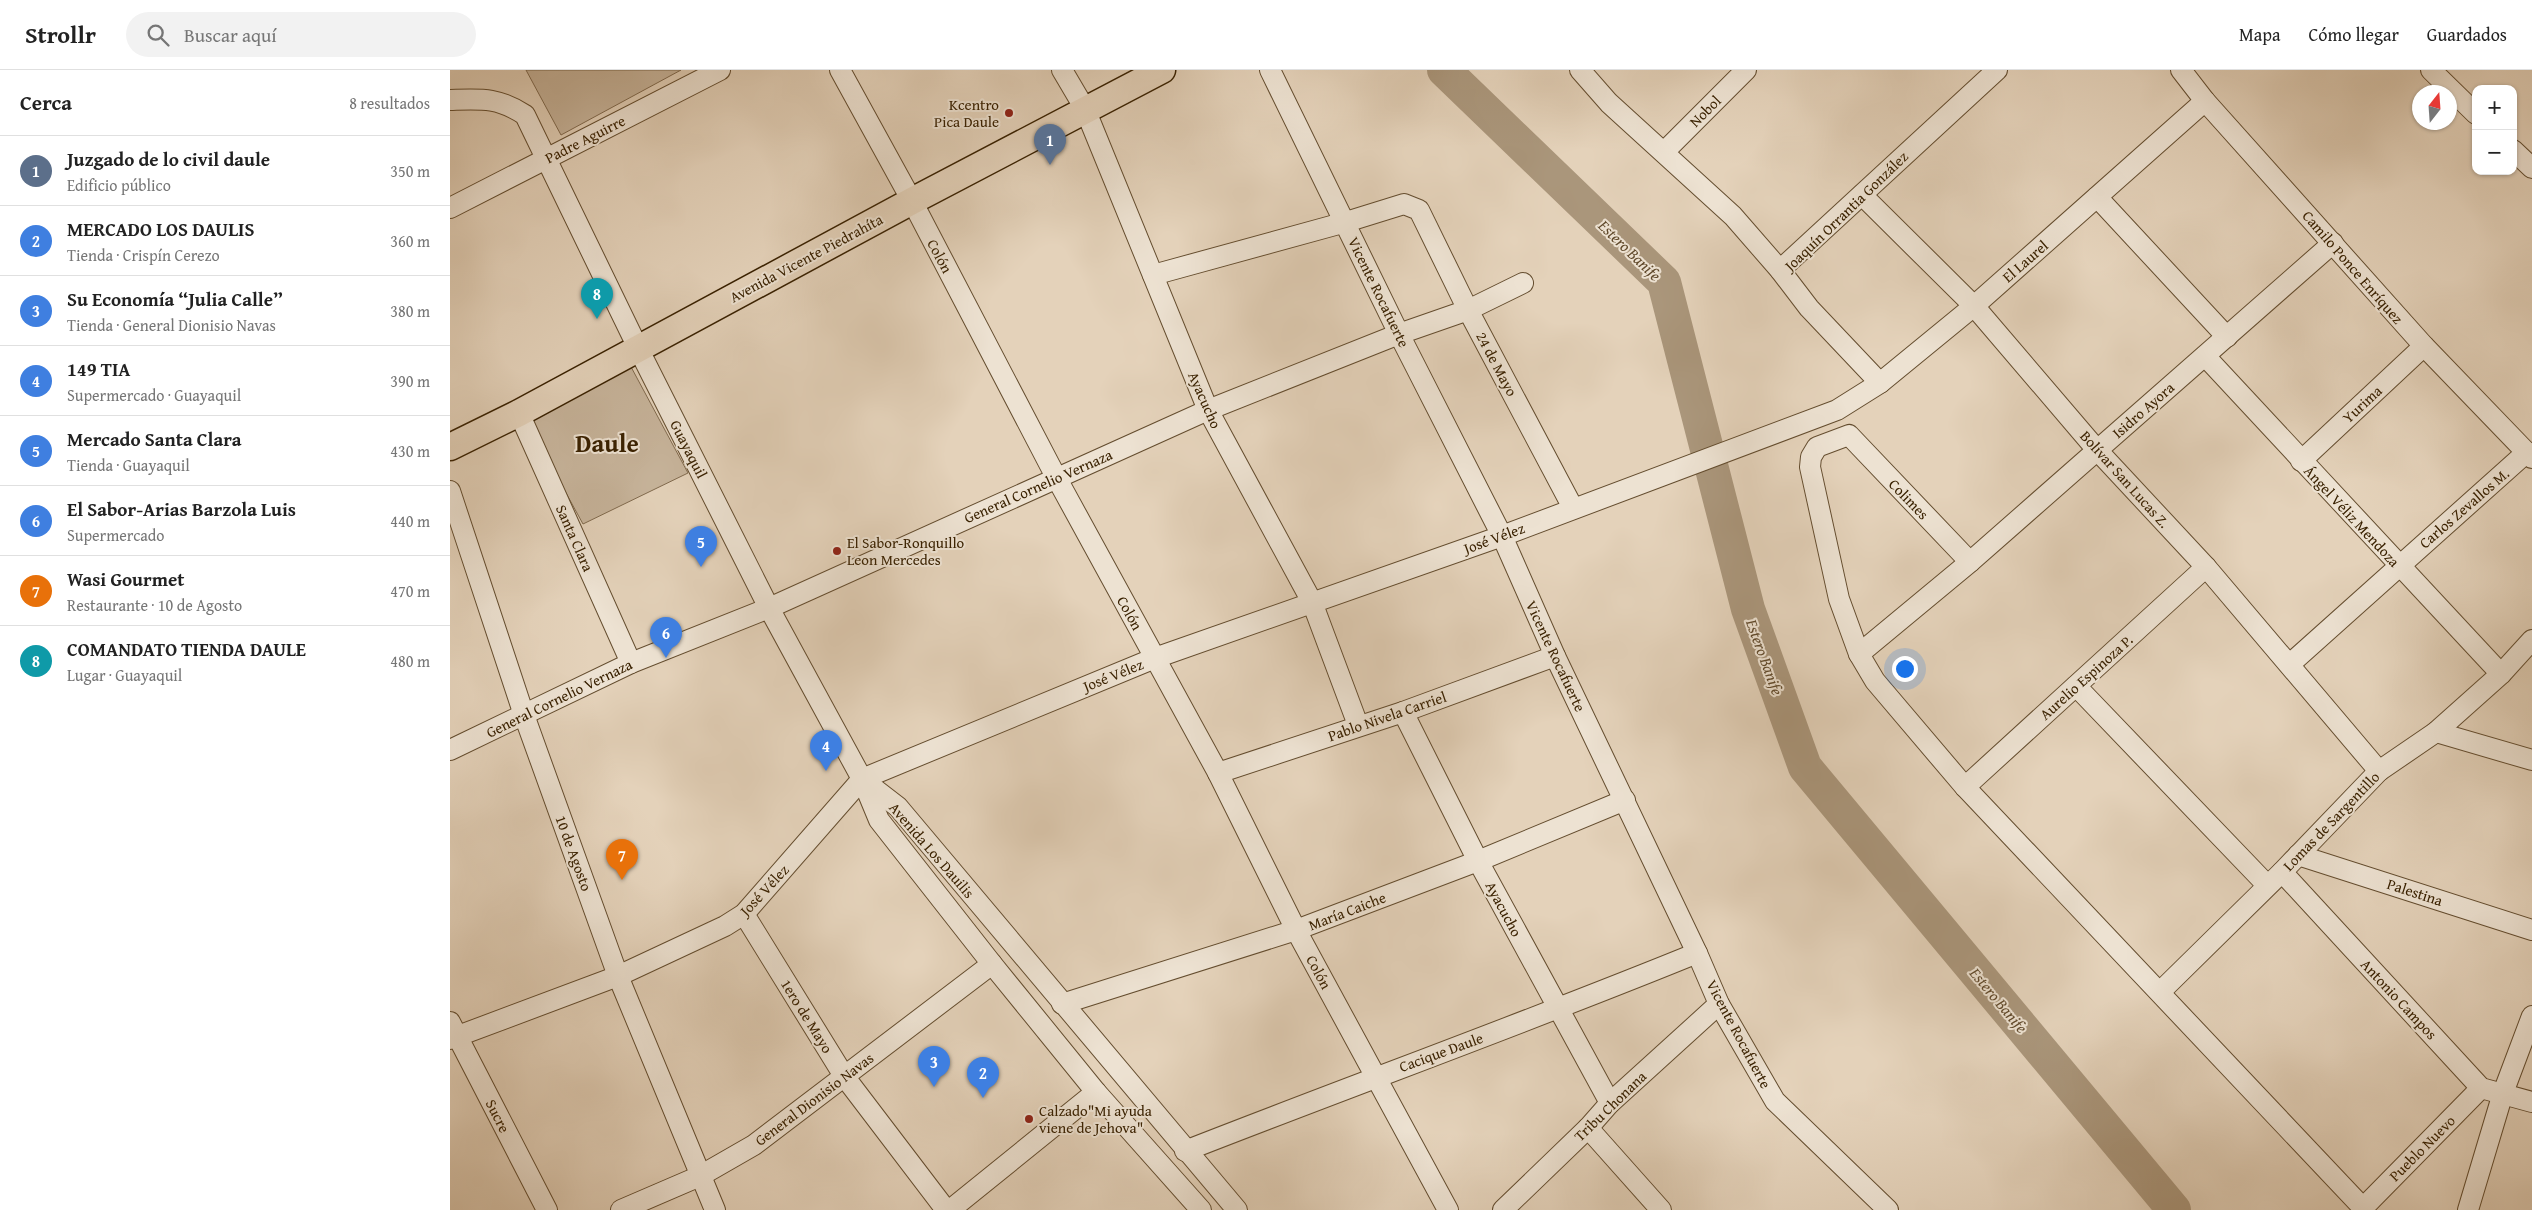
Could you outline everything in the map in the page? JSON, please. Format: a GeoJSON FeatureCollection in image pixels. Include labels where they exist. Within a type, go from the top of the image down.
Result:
{"type":"FeatureCollection","features":[{"type":"Feature","properties":{"kind":"main road","name":"Avenida Vicente Piedrahíta"},"geometry":{"type":"LineString","coordinates":[[450,447],[519,414],[912,201],[1162,70]]}},
{"type":"Feature","properties":{"kind":"street","name":"Padre Aguirre"},"geometry":{"type":"LineString","coordinates":[[450,208],[720,70]]}},
{"type":"Feature","properties":{"kind":"street","name":"Colón"},"geometry":{"type":"LineString","coordinates":[[840,70],[912,201],[1056,477],[1218,773],[1296,930],[1448,1210]]}},
{"type":"Feature","properties":{"kind":"street","name":"Ayacucho"},"geometry":{"type":"LineString","coordinates":[[1062,70],[1085,109],[1208,410],[1312,602],[1358,725]]}},
{"type":"Feature","properties":{"kind":"street","name":"Vicente Rocafuerte"},"geometry":{"type":"LineString","coordinates":[[1270,70],[1346,222],[1399,334],[1502,536],[1554,656],[1697,953],[1719,1004],[1775,1101],[1888,1210]]}},
{"type":"Feature","properties":{"kind":"street"},"geometry":{"type":"LineString","coordinates":[[1580,70],[1609,103],[1733,216],[1780,270]]}},
{"type":"Feature","properties":{"kind":"street","name":"Nobol"},"geometry":{"type":"LineString","coordinates":[[1664,152],[1746,70]]}},
{"type":"Feature","properties":{"kind":"street","name":"Joaquín Orrantia González"},"geometry":{"type":"LineString","coordinates":[[1880,383],[1809,308],[1780,270],[1997,70]]}},
{"type":"Feature","properties":{"kind":"street","name":"Camilo Ponce Enríquez"},"geometry":{"type":"LineString","coordinates":[[2181,70],[2205,101],[2334,243],[2424,346],[2529,455]]}},
{"type":"Feature","properties":{"kind":"street"},"geometry":{"type":"LineString","coordinates":[[2431,70],[2472,110]]}},
{"type":"Feature","properties":{"kind":"street","name":"Guayaquil"},"geometry":{"type":"LineString","coordinates":[[450,100],[492,99],[509,105],[524,115],[638,348],[769,608],[862,779]]}},
{"type":"Feature","properties":{"kind":"street","name":"El Laurel"},"geometry":{"type":"LineString","coordinates":[[1836,410],[1880,383],[1974,306],[2205,101]]}},
{"type":"Feature","properties":{"kind":"street"},"geometry":{"type":"LineString","coordinates":[[2517,154],[2532,168]]}},
{"type":"Feature","properties":{"kind":"street","name":"Bolívar San Lucas Z."},"geometry":{"type":"LineString","coordinates":[[1862,195],[1974,306],[2097,450],[2206,568],[2290,664],[2379,771]]}},
{"type":"Feature","properties":{"kind":"street"},"geometry":{"type":"LineString","coordinates":[[2097,197],[2226,337]]}},
{"type":"Feature","properties":{"kind":"street","name":"24 de Mayo"},"geometry":{"type":"LineString","coordinates":[[1346,222],[1404,204],[1419,210],[1468,310],[1573,508]]}},
{"type":"Feature","properties":{"kind":"street"},"geometry":{"type":"LineString","coordinates":[[1153,275],[1346,222]]}},
{"type":"Feature","properties":{"kind":"street","name":"Isidro Ayora"},"geometry":{"type":"LineString","coordinates":[[1859,654],[1970,562],[2334,243]]}},
{"type":"Feature","properties":{"kind":"street","name":"General Cornelio Vernaza"},"geometry":{"type":"LineString","coordinates":[[450,750],[631,663],[769,608],[1208,410],[1399,334],[1468,310],[1523,283]]}},
{"type":"Feature","properties":{"kind":"street","name":"Yurima"},"geometry":{"type":"LineString","coordinates":[[2301,461],[2424,346]]}},
{"type":"Feature","properties":{"kind":"street","name":"Ángel Véliz Mendoza"},"geometry":{"type":"LineString","coordinates":[[2205,356],[2501,674]]}},
{"type":"Feature","properties":{"kind":"street","name":"José Vélez"},"geometry":{"type":"LineString","coordinates":[[452,1032],[618,976],[744,914],[862,779],[1155,658],[1502,536],[1836,410]]}},
{"type":"Feature","properties":{"kind":"street","name":"Santa Clara"},"geometry":{"type":"LineString","coordinates":[[519,414],[631,663]]}},
{"type":"Feature","properties":{"kind":"street","name":"Colimes"},"geometry":{"type":"LineString","coordinates":[[1859,654],[1839,599],[1810,468],[1811,457],[1816,447],[1849,435],[1970,562]]}},
{"type":"Feature","properties":{"kind":"street","name":"Carlos Zevallos M."},"geometry":{"type":"LineString","coordinates":[[2290,664],[2398,565],[2529,455]]}},
{"type":"Feature","properties":{"kind":"street","name":"10 de Agosto"},"geometry":{"type":"LineString","coordinates":[[450,490],[524,715],[618,976],[715,1210]]}},
{"type":"Feature","properties":{"kind":"street","name":"Aurelio Espinoza P."},"geometry":{"type":"LineString","coordinates":[[1966,787],[2206,568]]}},
{"type":"Feature","properties":{"kind":"street","name":"Lomas de Sargentillo"},"geometry":{"type":"LineString","coordinates":[[2161,991],[2282,872],[2379,771],[2436,732],[2501,674],[2532,640]]}},
{"type":"Feature","properties":{"kind":"street"},"geometry":{"type":"LineString","coordinates":[[1859,654],[1875,681],[1966,787],[2161,991],[2364,1209]]}},
{"type":"Feature","properties":{"kind":"street","name":"Pablo Nivela Carriel"},"geometry":{"type":"LineString","coordinates":[[1218,773],[1358,725],[1403,712],[1554,656]]}},
{"type":"Feature","properties":{"kind":"street"},"geometry":{"type":"LineString","coordinates":[[2076,686],[2267,886]]}},
{"type":"Feature","properties":{"kind":"street","name":"Ayacucho"},"geometry":{"type":"LineString","coordinates":[[1403,712],[1478,861],[1557,1010],[1610,1103]]}},
{"type":"Feature","properties":{"kind":"street"},"geometry":{"type":"LineString","coordinates":[[2436,732],[2532,760]]}},
{"type":"Feature","properties":{"kind":"street","name":"Avenida Los Dauilis"},"geometry":{"type":"LineString","coordinates":[[862,779],[878,820],[1096,1092],[1201,1210]]}},
{"type":"Feature","properties":{"kind":"street","name":"Avenida Los Dauilis"},"geometry":{"type":"LineString","coordinates":[[862,779],[898,807],[1237,1210]]}},
{"type":"Feature","properties":{"kind":"street","name":"María Caiche"},"geometry":{"type":"LineString","coordinates":[[1062,1004],[1296,930],[1478,861],[1624,800]]}},
{"type":"Feature","properties":{"kind":"street","name":"Palestina"},"geometry":{"type":"LineString","coordinates":[[2298,855],[2532,930]]}},
{"type":"Feature","properties":{"kind":"street","name":"Antonio Campos"},"geometry":{"type":"LineString","coordinates":[[2282,872],[2481,1088]]}},
{"type":"Feature","properties":{"kind":"street","name":"1ero de Mayo"},"geometry":{"type":"LineString","coordinates":[[744,914],[844,1076],[946,1210]]}},
{"type":"Feature","properties":{"kind":"street","name":"Cacique Daule"},"geometry":{"type":"LineString","coordinates":[[1186,1151],[1375,1076],[1557,1010],[1697,953]]}},
{"type":"Feature","properties":{"kind":"street","name":"General Dionisio Navas"},"geometry":{"type":"LineString","coordinates":[[621,1210],[700,1176],[754,1145],[992,964]]}},
{"type":"Feature","properties":{"kind":"street","name":"Tribu Chonana"},"geometry":{"type":"LineString","coordinates":[[1503,1210],[1588,1128],[1610,1103],[1719,1004]]}},
{"type":"Feature","properties":{"kind":"street"},"geometry":{"type":"LineString","coordinates":[[2468,1210],[2503,1093],[2532,1016]]}},
{"type":"Feature","properties":{"kind":"street","name":"Sucre"},"geometry":{"type":"LineString","coordinates":[[452,1032],[547,1210]]}},
{"type":"Feature","properties":{"kind":"street"},"geometry":{"type":"LineString","coordinates":[[2481,1088],[2532,1102]]}},
{"type":"Feature","properties":{"kind":"street","name":"Pueblo Nuevo"},"geometry":{"type":"LineString","coordinates":[[2364,1209],[2481,1088]]}},
{"type":"Feature","properties":{"kind":"street"},"geometry":{"type":"LineString","coordinates":[[950,1210],[1096,1092]]}},
{"type":"Feature","properties":{"kind":"street"},"geometry":{"type":"LineString","coordinates":[[1588,1128],[1661,1210]]}},
{"type":"Feature","properties":{"kind":"shaded area"},"geometry":{"type":"Polygon","coordinates":[[[526,70],[681,70],[561,135],[526,70]]]}},
{"type":"Feature","properties":{"kind":"shaded area"},"geometry":{"type":"Polygon","coordinates":[[[630,365],[688,473],[583,524],[525,418],[630,365]]]}},
{"type":"Feature","properties":{"kind":"waterway","name":"Estero Banife"},"geometry":{"type":"LineString","coordinates":[[1444,70],[1664,282],[1748,609],[1805,767],[2174,1210]]}},
{"type":"Feature","properties":{"kind":"place","name":"Kcentro Pica Daule"},"geometry":{"type":"Point","coordinates":[1009,113]}},
{"type":"Feature","properties":{"kind":"place","name":"Juzgado de lo civil daule"},"geometry":{"type":"Point","coordinates":[1050,165]}},
{"type":"Feature","properties":{"kind":"place","name":"COMANDATO TIENDA DAULE"},"geometry":{"type":"Point","coordinates":[597,319]}},
{"type":"Feature","properties":{"kind":"place","name":"El Sabor-Ronquillo Leon Mercedes"},"geometry":{"type":"Point","coordinates":[837,551]}},
{"type":"Feature","properties":{"kind":"place","name":"Mercado Santa Clara"},"geometry":{"type":"Point","coordinates":[701,567]}},
{"type":"Feature","properties":{"kind":"place","name":"El Sabor-Arias Barzola Luis"},"geometry":{"type":"Point","coordinates":[666,658]}},
{"type":"Feature","properties":{"kind":"place","name":"149 TIA"},"geometry":{"type":"Point","coordinates":[826,771]}},
{"type":"Feature","properties":{"kind":"place","name":"Wasi Gourmet"},"geometry":{"type":"Point","coordinates":[622,880]}},
{"type":"Feature","properties":{"kind":"place","name":"Su Economía “Julia Calle”"},"geometry":{"type":"Point","coordinates":[934,1087]}},
{"type":"Feature","properties":{"kind":"place","name":"MERCADO LOS DAULIS"},"geometry":{"type":"Point","coordinates":[983,1098]}},
{"type":"Feature","properties":{"kind":"place","name":"Calzado\"Mi ayuda viene de Jehova\""},"geometry":{"type":"Point","coordinates":[1029,1119]}},
{"type":"Feature","properties":{"kind":"district","name":"Daule"},"geometry":{"type":"Point","coordinates":[607,443]}}]}
